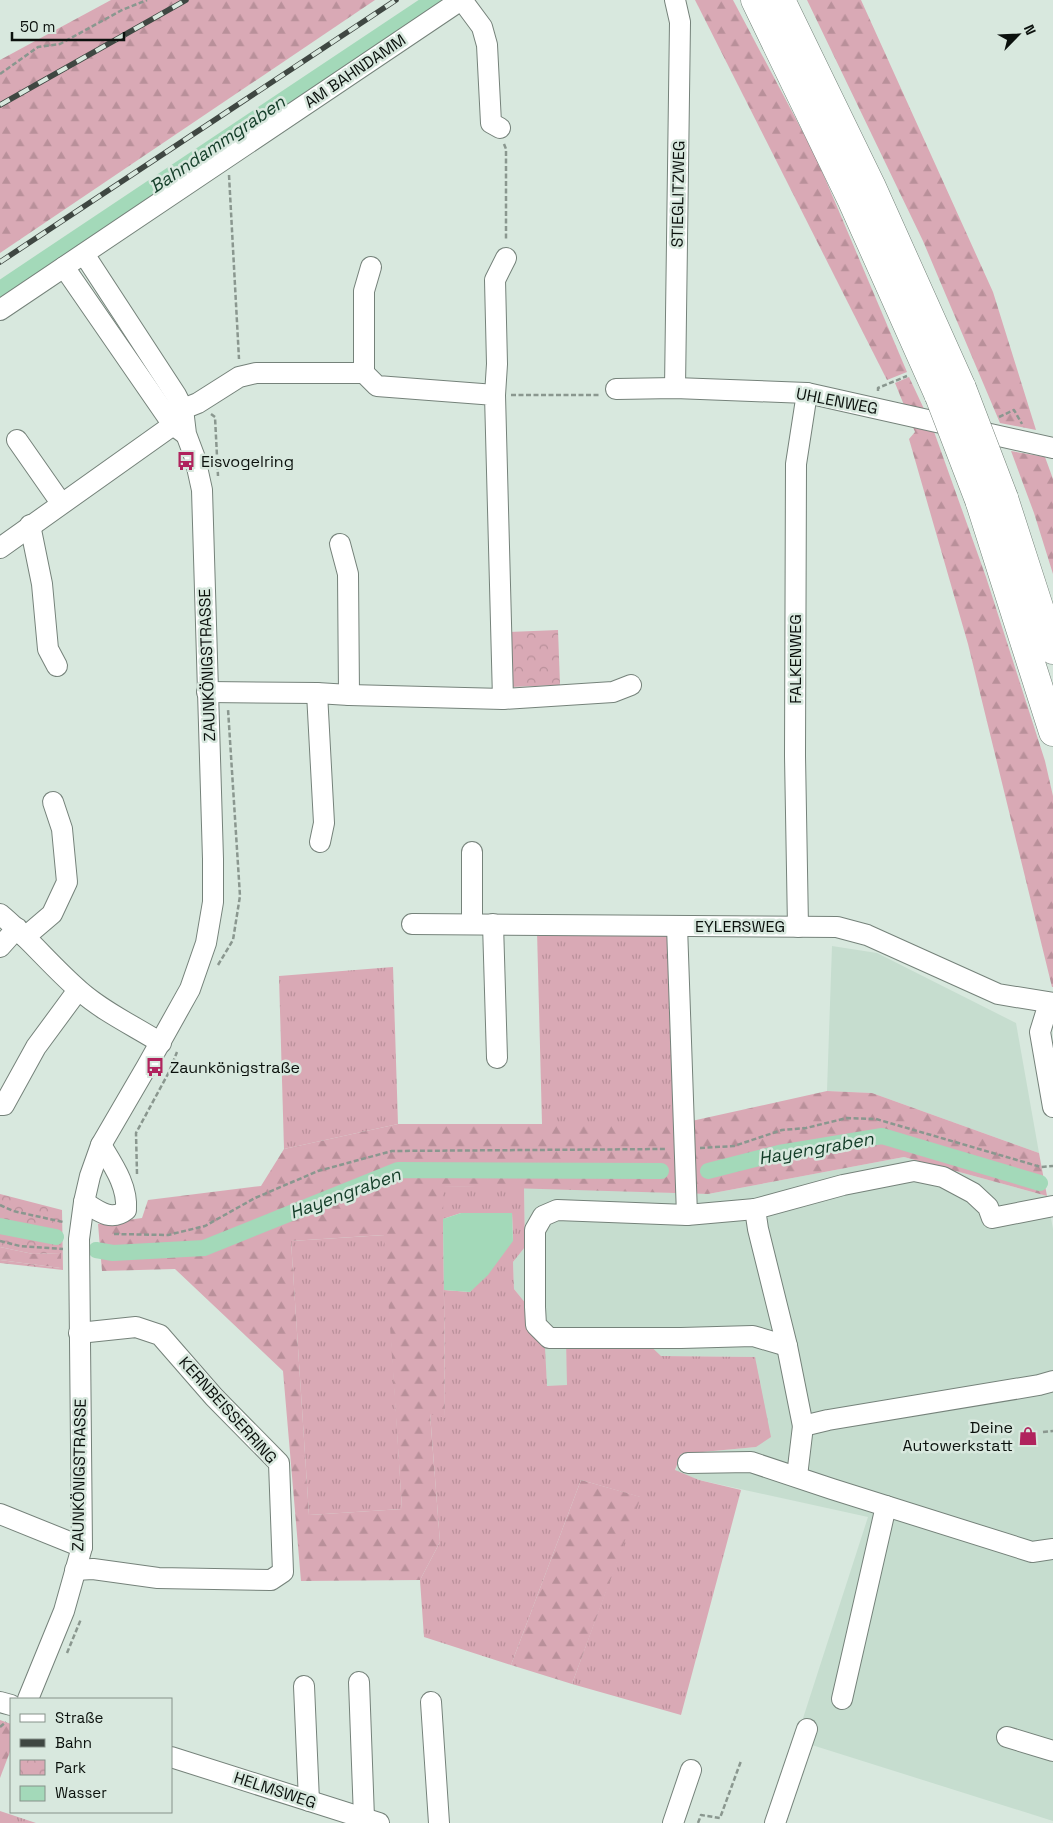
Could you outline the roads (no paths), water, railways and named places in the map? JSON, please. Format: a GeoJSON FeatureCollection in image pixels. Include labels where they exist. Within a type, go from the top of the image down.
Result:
{"type":"FeatureCollection","features":[{"type":"Feature","properties":{"kind":"highway"},"geometry":{"type":"LineString","coordinates":[[755,0],[856,209],[950,392]]}},
{"type":"Feature","properties":{"kind":"highway"},"geometry":{"type":"LineString","coordinates":[[781,0],[871,185],[991,499],[1053,650]]}},
{"type":"Feature","properties":{"kind":"highway"},"geometry":{"type":"LineString","coordinates":[[991,499],[1053,732]]}},
{"type":"Feature","properties":{"kind":"street","name":"AM BAHNDAMM"},"geometry":{"type":"LineString","coordinates":[[0,310],[462,0],[482,27],[487,45],[491,123],[500,128]]}},
{"type":"Feature","properties":{"kind":"street","name":"STIEGLITZWEG"},"geometry":{"type":"LineString","coordinates":[[675,0],[680,22],[675,388]]}},
{"type":"Feature","properties":{"kind":"street","name":"ZAUNKÖNIGSTRASSE"},"geometry":{"type":"LineString","coordinates":[[84,254],[176,395],[180,422]]}},
{"type":"Feature","properties":{"kind":"street"},"geometry":{"type":"LineString","coordinates":[[502,699],[494,395],[497,364],[495,280],[506,258]]}},
{"type":"Feature","properties":{"kind":"street","name":"ZAUNKÖNIGSTRASSE"},"geometry":{"type":"LineString","coordinates":[[28,1698],[64,1611],[82,1547],[79,1234],[90,1176],[101,1145],[161,1043],[190,989],[206,943],[213,902],[214,859],[202,490],[196,458],[180,422],[64,267]]}},
{"type":"Feature","properties":{"kind":"street"},"geometry":{"type":"LineString","coordinates":[[364,373],[364,291],[371,267]]}},
{"type":"Feature","properties":{"kind":"street"},"geometry":{"type":"LineString","coordinates":[[0,548],[61,503],[180,422],[198,403],[239,377],[256,373],[364,373],[377,386],[494,395]]}},
{"type":"Feature","properties":{"kind":"street","name":"UHLENWEG"},"geometry":{"type":"LineString","coordinates":[[616,388],[675,388],[806,393],[1053,448]]}},
{"type":"Feature","properties":{"kind":"street","name":"FALKENWEG"},"geometry":{"type":"LineString","coordinates":[[798,927],[795,756],[796,464],[806,393]]}},
{"type":"Feature","properties":{"kind":"street"},"geometry":{"type":"LineString","coordinates":[[17,440],[61,503]]}},
{"type":"Feature","properties":{"kind":"street"},"geometry":{"type":"LineString","coordinates":[[30,525],[42,584],[48,649],[57,666]]}},
{"type":"Feature","properties":{"kind":"street"},"geometry":{"type":"LineString","coordinates":[[340,544],[348,574],[349,696]]}},
{"type":"Feature","properties":{"kind":"street"},"geometry":{"type":"LineString","coordinates":[[208,692],[317,693],[349,696],[502,699],[613,692],[631,685]]}},
{"type":"Feature","properties":{"kind":"street"},"geometry":{"type":"LineString","coordinates":[[317,693],[324,823],[320,842]]}},
{"type":"Feature","properties":{"kind":"street"},"geometry":{"type":"LineString","coordinates":[[0,947],[52,914],[67,882],[62,829],[53,802]]}},
{"type":"Feature","properties":{"kind":"street"},"geometry":{"type":"LineString","coordinates":[[472,852],[472,924]]}},
{"type":"Feature","properties":{"kind":"street"},"geometry":{"type":"LineString","coordinates":[[0,914],[78,990],[161,1043]]}},
{"type":"Feature","properties":{"kind":"street","name":"EYLERSWEG"},"geometry":{"type":"LineString","coordinates":[[412,924],[838,927],[867,934],[998,994],[1051,1003]]}},
{"type":"Feature","properties":{"kind":"street"},"geometry":{"type":"LineString","coordinates":[[493,924],[497,1058]]}},
{"type":"Feature","properties":{"kind":"street"},"geometry":{"type":"LineString","coordinates":[[677,926],[686,1215]]}},
{"type":"Feature","properties":{"kind":"street"},"geometry":{"type":"LineString","coordinates":[[0,1104],[4,1105],[36,1047],[78,990]]}},
{"type":"Feature","properties":{"kind":"street"},"geometry":{"type":"LineString","coordinates":[[1051,1003],[1040,1032],[1053,1107]]}},
{"type":"Feature","properties":{"kind":"street"},"geometry":{"type":"LineString","coordinates":[[84,1202],[101,1214],[112,1217],[120,1215],[126,1210],[127,1200],[124,1187],[101,1145]]}},
{"type":"Feature","properties":{"kind":"street"},"geometry":{"type":"LineString","coordinates":[[787,1346],[753,1336],[549,1338],[536,1325],[535,1230],[543,1216],[557,1210],[686,1215],[755,1209],[843,1185],[914,1171],[943,1177],[973,1193],[988,1207],[992,1218],[1053,1206]]}},
{"type":"Feature","properties":{"kind":"street"},"geometry":{"type":"LineString","coordinates":[[755,1209],[758,1229],[787,1346],[803,1426],[797,1476]]}},
{"type":"Feature","properties":{"kind":"street","name":"KERNBEISSERRING"},"geometry":{"type":"LineString","coordinates":[[75,1570],[93,1569],[158,1578],[271,1580],[283,1572],[279,1463],[214,1397],[160,1335],[136,1327],[80,1333]]}},
{"type":"Feature","properties":{"kind":"street"},"geometry":{"type":"LineString","coordinates":[[803,1426],[828,1420],[1039,1386],[1053,1381]]}},
{"type":"Feature","properties":{"kind":"street"},"geometry":{"type":"LineString","coordinates":[[688,1464],[751,1462],[1032,1552],[1053,1549]]}},
{"type":"Feature","properties":{"kind":"street"},"geometry":{"type":"LineString","coordinates":[[842,1699],[886,1506]]}},
{"type":"Feature","properties":{"kind":"street"},"geometry":{"type":"LineString","coordinates":[[0,1514],[82,1547]]}},
{"type":"Feature","properties":{"kind":"street"},"geometry":{"type":"LineString","coordinates":[[359,1682],[371,1821]]}},
{"type":"Feature","properties":{"kind":"street"},"geometry":{"type":"LineString","coordinates":[[304,1686],[309,1801]]}},
{"type":"Feature","properties":{"kind":"street"},"geometry":{"type":"LineString","coordinates":[[428,1823],[428,1708],[439,1823]]}},
{"type":"Feature","properties":{"kind":"street"},"geometry":{"type":"LineString","coordinates":[[775,1823],[807,1728]]}},
{"type":"Feature","properties":{"kind":"street"},"geometry":{"type":"LineString","coordinates":[[1007,1737],[1053,1751]]}},
{"type":"Feature","properties":{"kind":"street","name":"HELMSWEG"},"geometry":{"type":"LineString","coordinates":[[172,1757],[371,1821]]}},
{"type":"Feature","properties":{"kind":"street"},"geometry":{"type":"LineString","coordinates":[[673,1823],[691,1770]]}},
{"type":"Feature","properties":{"kind":"water"},"geometry":{"type":"Polygon","coordinates":[[[461,1213],[512,1213],[513,1241],[488,1275],[470,1292],[444,1290],[443,1219],[461,1213]]]}},
{"type":"Feature","properties":{"kind":"water"},"geometry":{"type":"Polygon","coordinates":[[[0,1221],[46,1232],[47,1236],[21,1237],[0,1233],[0,1221]]]}},
{"type":"Feature","properties":{"kind":"waterway","name":"Bahndammgraben"},"geometry":{"type":"LineString","coordinates":[[0,289],[433,0]]}},
{"type":"Feature","properties":{"kind":"waterway","name":"Hayengraben"},"geometry":{"type":"LineString","coordinates":[[708,1171],[779,1153],[882,1136],[1040,1183]]}},
{"type":"Feature","properties":{"kind":"waterway","name":"Hayengraben"},"geometry":{"type":"LineString","coordinates":[[96,1250],[113,1253],[204,1248],[398,1170],[661,1171]]}},
{"type":"Feature","properties":{"kind":"waterway","name":"Hayengraben"},"geometry":{"type":"LineString","coordinates":[[0,1226],[56,1237]]}},
{"type":"Feature","properties":{"kind":"railway"},"geometry":{"type":"LineString","coordinates":[[0,105],[186,0]]}},
{"type":"Feature","properties":{"kind":"railway"},"geometry":{"type":"LineString","coordinates":[[0,262],[396,0]]}},
{"type":"Feature","properties":{"kind":"place","name":"Eisvogelring"},"geometry":{"type":"Point","coordinates":[186,461]}},
{"type":"Feature","properties":{"kind":"place","name":"Zaunkönigstraße"},"geometry":{"type":"Point","coordinates":[155,1067]}},
{"type":"Feature","properties":{"kind":"place","name":"Deine Autowerkstatt"},"geometry":{"type":"Point","coordinates":[1028,1436]}}]}
